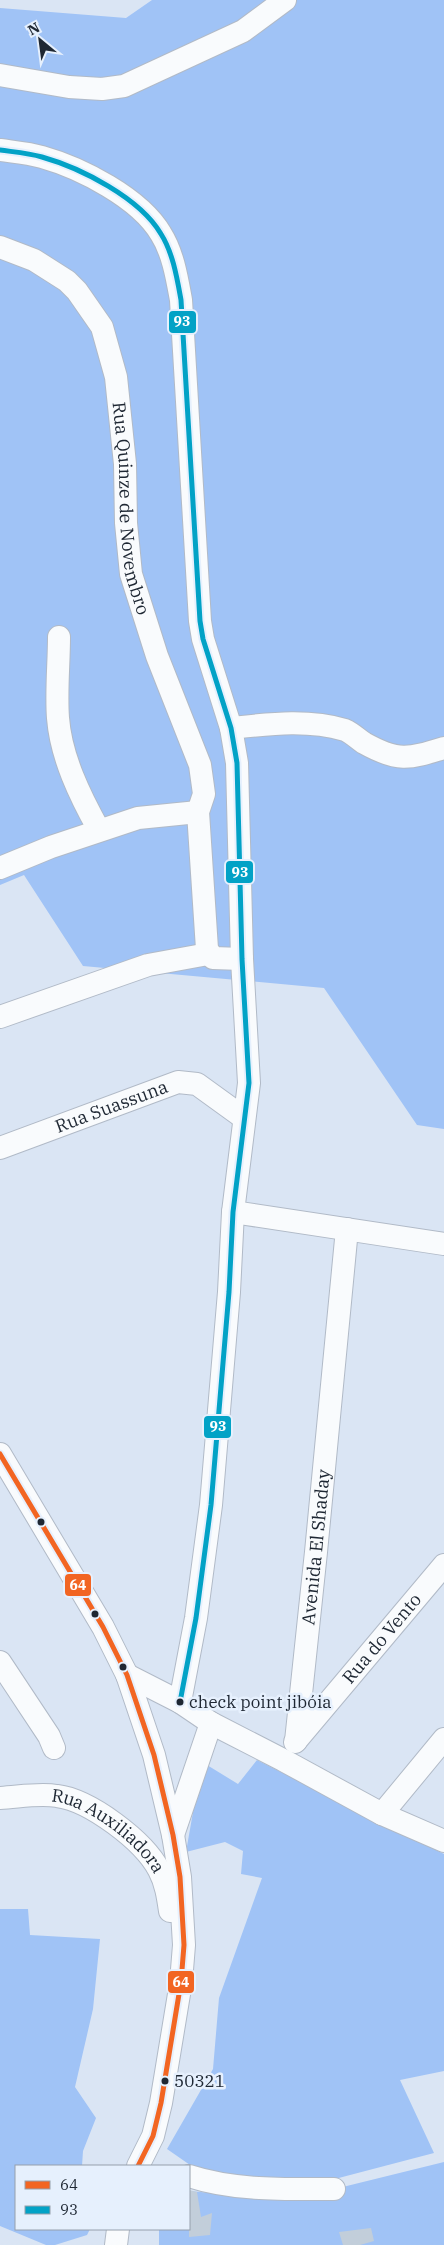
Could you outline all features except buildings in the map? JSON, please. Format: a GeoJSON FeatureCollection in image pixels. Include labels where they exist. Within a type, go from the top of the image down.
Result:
{"type":"FeatureCollection","features":[{"type":"Feature","properties":{"kind":"street"},"geometry":{"type":"LineString","coordinates":[[0,76],[69,87],[102,90],[124,86],[243,31],[285,0]]}},
{"type":"Feature","properties":{"kind":"street"},"geometry":{"type":"LineString","coordinates":[[0,150],[41,157],[81,172],[112,189],[139,209],[162,236],[177,279],[181,300],[200,622],[203,639],[231,728],[238,763],[242,959],[249,1083],[233,1212],[229,1292],[211,1505],[196,1618],[180,1702]]}},
{"type":"Feature","properties":{"kind":"street","name":"Rua Quinze de Novembro"},"geometry":{"type":"LineString","coordinates":[[0,247],[34,260],[67,281],[77,291],[102,327],[116,377],[125,464],[126,523],[132,574],[156,656],[200,765],[204,794],[198,812],[208,954]]}},
{"type":"Feature","properties":{"kind":"street"},"geometry":{"type":"LineString","coordinates":[[59,636],[58,717],[62,746],[86,807],[99,830]]}},
{"type":"Feature","properties":{"kind":"street"},"geometry":{"type":"LineString","coordinates":[[231,728],[288,722],[347,731],[389,756],[418,756],[444,748]]}},
{"type":"Feature","properties":{"kind":"street"},"geometry":{"type":"LineString","coordinates":[[0,868],[99,830],[138,818],[198,812]]}},
{"type":"Feature","properties":{"kind":"street"},"geometry":{"type":"LineString","coordinates":[[0,1017],[148,965],[208,954],[217,959],[242,959]]}},
{"type":"Feature","properties":{"kind":"street","name":"Rua Suassuna"},"geometry":{"type":"LineString","coordinates":[[0,1148],[178,1082],[197,1084],[244,1118]]}},
{"type":"Feature","properties":{"kind":"street"},"geometry":{"type":"LineString","coordinates":[[233,1212],[444,1244]]}},
{"type":"Feature","properties":{"kind":"street","name":"Avenida El Shaday"},"geometry":{"type":"LineString","coordinates":[[296,1740],[347,1229]]}},
{"type":"Feature","properties":{"kind":"street"},"geometry":{"type":"LineString","coordinates":[[0,1454],[103,1627],[127,1675],[154,1755],[173,1834],[180,1877],[184,1945],[181,1982],[161,2103],[145,2165]]}},
{"type":"Feature","properties":{"kind":"street","name":"Rua do Vento"},"geometry":{"type":"LineString","coordinates":[[284,1760],[296,1740],[444,1564]]}},
{"type":"Feature","properties":{"kind":"street"},"geometry":{"type":"LineString","coordinates":[[0,1662],[49,1736],[54,1748]]}},
{"type":"Feature","properties":{"kind":"street"},"geometry":{"type":"LineString","coordinates":[[127,1675],[180,1702],[211,1723],[284,1760],[382,1814],[444,1841]]}},
{"type":"Feature","properties":{"kind":"street"},"geometry":{"type":"LineString","coordinates":[[173,1834],[211,1723]]}},
{"type":"Feature","properties":{"kind":"street"},"geometry":{"type":"LineString","coordinates":[[382,1814],[444,1739]]}},
{"type":"Feature","properties":{"kind":"street","name":"Rua Auxiliadora"},"geometry":{"type":"LineString","coordinates":[[0,1798],[47,1795],[77,1800],[97,1812],[148,1854],[160,1870],[166,1889],[181,1982]]}},
{"type":"Feature","properties":{"kind":"street"},"geometry":{"type":"LineString","coordinates":[[190,2176],[219,2184],[252,2187],[334,2189]]}},
{"type":"Feature","properties":{"kind":"street"},"geometry":{"type":"LineString","coordinates":[[116,2245],[118,2230]]}},
{"type":"Feature","properties":{"kind":"shaded area"},"geometry":{"type":"Polygon","coordinates":[[[152,0],[444,0],[444,1129],[417,1125],[324,988],[83,966],[24,875],[0,885],[0,8],[126,18],[152,0]]]}},
{"type":"Feature","properties":{"kind":"shaded area"},"geometry":{"type":"Polygon","coordinates":[[[257,1760],[444,1854],[444,2071],[400,2080],[434,2153],[331,2180],[203,2174],[167,2149],[213,2069],[219,1998],[262,1878],[241,1874],[243,1851],[225,1842],[186,1852],[196,1795],[207,1765],[238,1784],[257,1760]]]}},
{"type":"Feature","properties":{"kind":"shaded area"},"geometry":{"type":"Polygon","coordinates":[[[0,1909],[28,1909],[30,1935],[100,1939],[93,2009],[75,2087],[96,2118],[83,2151],[82,2165],[15,2165],[15,2230],[90,2230],[87,2235],[55,2245],[46,2245],[0,2226],[0,1909]]]}},
{"type":"Feature","properties":{"kind":"shaded area"},"geometry":{"type":"Polygon","coordinates":[[[444,2162],[444,2245],[159,2245],[159,2230],[190,2230],[190,2191],[290,2200],[444,2162]]]}},
{"type":"Feature","properties":{"kind":"transit line","name":"93"},"geometry":{"type":"LineString","coordinates":[[0,150],[42,157],[74,169],[108,186],[139,208],[161,234],[169,249],[181,300],[200,621],[203,639],[231,728],[237,763],[242,959],[249,1083],[233,1212],[229,1292],[211,1505],[196,1618],[180,1702]]}},
{"type":"Feature","properties":{"kind":"transit line","name":"64"},"geometry":{"type":"LineString","coordinates":[[0,1454],[103,1627],[127,1675],[154,1755],[173,1835],[180,1877],[184,1945],[181,1982],[161,2103],[153,2136],[138,2165]]}},
{"type":"Feature","properties":{"kind":"place","name":"check point jibóia"},"geometry":{"type":"Point","coordinates":[180,1702]}},
{"type":"Feature","properties":{"kind":"place","name":"50321"},"geometry":{"type":"Point","coordinates":[165,2081]}}]}
